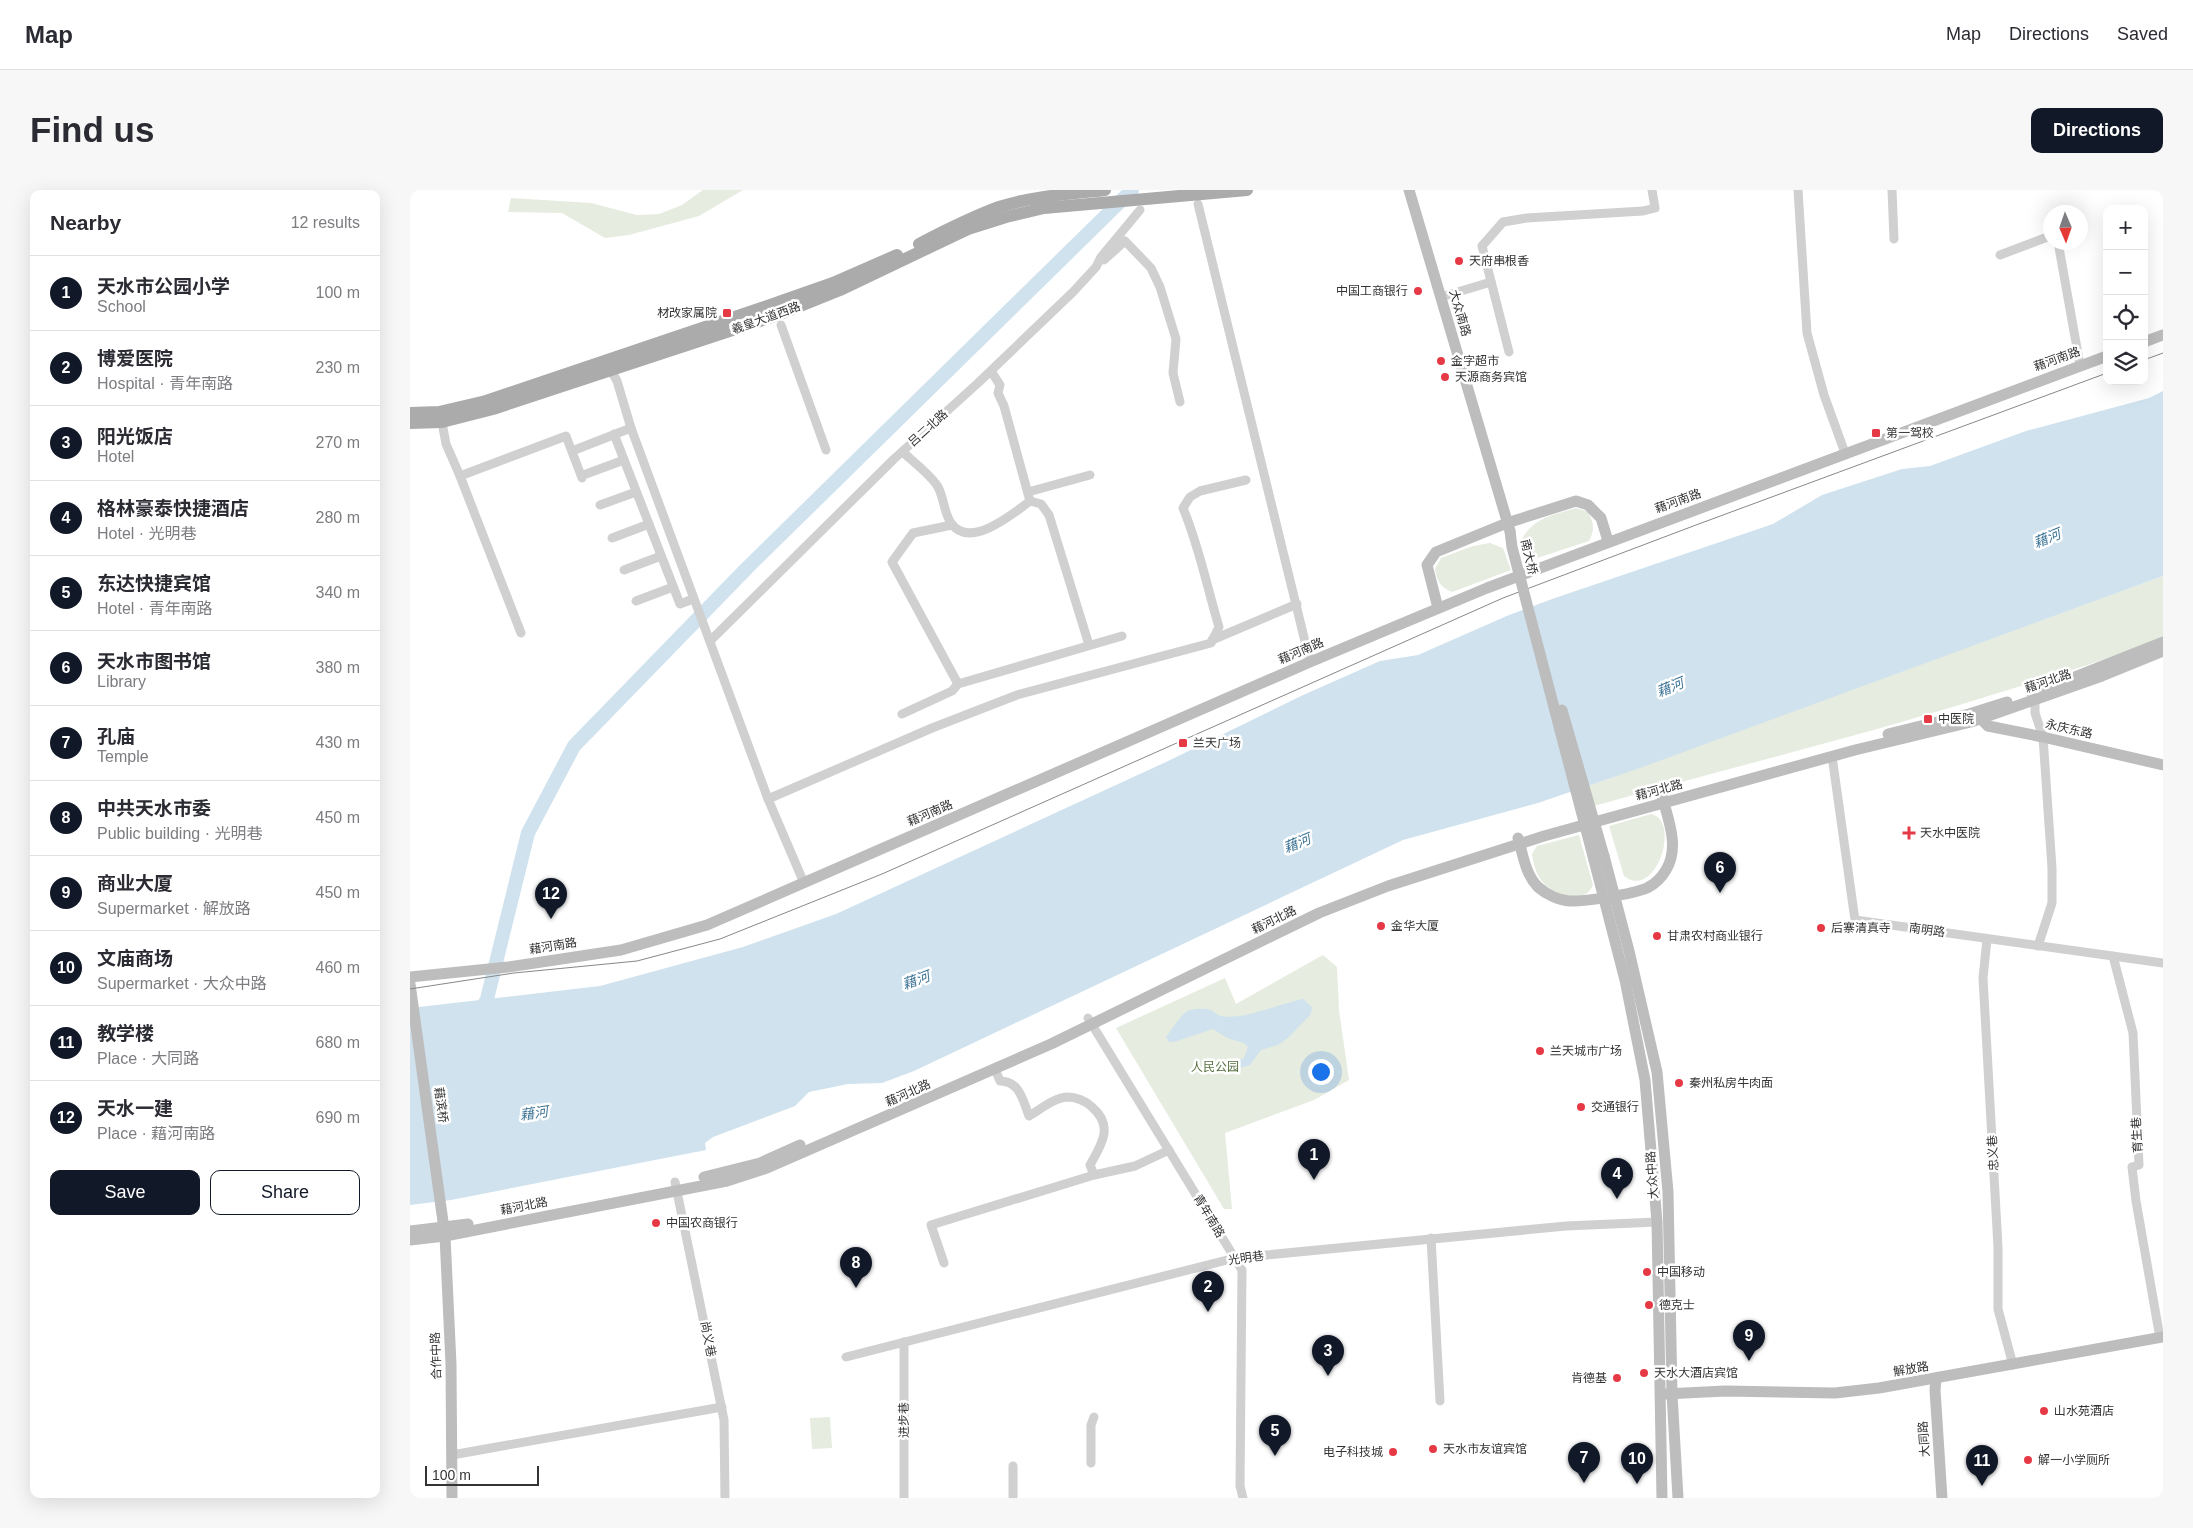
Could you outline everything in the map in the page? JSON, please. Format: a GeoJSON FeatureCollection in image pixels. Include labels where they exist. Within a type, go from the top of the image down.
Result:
{"type":"FeatureCollection","features":[{"type":"Feature","properties":{"kind":"main road","name":"羲皇大道西路"},"geometry":{"type":"LineString","coordinates":[[410,423],[442,422],[493,410],[608,365],[833,283],[896,256],[966,220],[1001,207],[1041,197],[1105,190]]}},
{"type":"Feature","properties":{"kind":"main road","name":"羲皇大道西路"},"geometry":{"type":"LineString","coordinates":[[410,413],[439,412],[486,401],[778,315],[840,290],[968,230],[998,219],[1044,208],[1117,200],[1247,190]]}},
{"type":"Feature","properties":{"kind":"main road","name":"大众南路"},"geometry":{"type":"LineString","coordinates":[[1409,190],[1508,527]]}},
{"type":"Feature","properties":{"kind":"main road"},"geometry":{"type":"LineString","coordinates":[[2148,341],[2163,335]]}},
{"type":"Feature","properties":{"kind":"main road","name":"藉河南路"},"geometry":{"type":"LineString","coordinates":[[410,977],[508,967],[621,950],[707,925],[1438,608],[1608,541],[2103,357]]}},
{"type":"Feature","properties":{"kind":"main road"},"geometry":{"type":"LineString","coordinates":[[1438,608],[1428,565],[1436,552],[1576,501],[1588,505],[1601,518],[1608,541]]}},
{"type":"Feature","properties":{"kind":"main road","name":"南大桥"},"geometry":{"type":"LineString","coordinates":[[1508,527],[1599,858]]}},
{"type":"Feature","properties":{"kind":"main road","name":"藉河北路"},"geometry":{"type":"LineString","coordinates":[[2033,697],[2163,642]]}},
{"type":"Feature","properties":{"kind":"main road","name":"藉河北路"},"geometry":{"type":"LineString","coordinates":[[410,1240],[676,1186],[760,1163],[1090,1021],[1319,914],[1388,886],[1519,839],[1977,716],[2102,676],[2163,651]]}},
{"type":"Feature","properties":{"kind":"main road","name":"藉河北路"},"geometry":{"type":"LineString","coordinates":[[1663,800],[1853,743],[1977,716]]}},
{"type":"Feature","properties":{"kind":"main road","name":"永庆东路"},"geometry":{"type":"LineString","coordinates":[[1977,716],[1988,726],[2043,736],[2163,765]]}},
{"type":"Feature","properties":{"kind":"main road"},"geometry":{"type":"LineString","coordinates":[[1519,839],[1528,872],[1538,886],[1551,896],[1567,901],[1603,897],[1645,889],[1656,883],[1667,869],[1673,853],[1672,836],[1663,800]]}},
{"type":"Feature","properties":{"kind":"main road","name":"大众中路"},"geometry":{"type":"LineString","coordinates":[[1599,858],[1615,895],[1657,1072],[1668,1192],[1672,1394],[1678,1498]]}},
{"type":"Feature","properties":{"kind":"main road","name":"大众中路"},"geometry":{"type":"LineString","coordinates":[[1599,858],[1603,897],[1624,980],[1645,1080],[1657,1222],[1662,1498]]}},
{"type":"Feature","properties":{"kind":"main road","name":"藉滨桥"},"geometry":{"type":"LineString","coordinates":[[410,984],[443,1214]]}},
{"type":"Feature","properties":{"kind":"main road","name":"藉河北路"},"geometry":{"type":"LineString","coordinates":[[676,1186],[727,1181],[767,1168],[996,1069],[1090,1021]]}},
{"type":"Feature","properties":{"kind":"main road","name":"合作中路"},"geometry":{"type":"LineString","coordinates":[[443,1214],[451,1364],[452,1498]]}},
{"type":"Feature","properties":{"kind":"main road","name":"藉河北路"},"geometry":{"type":"LineString","coordinates":[[410,1231],[444,1232]]}},
{"type":"Feature","properties":{"kind":"main road","name":"解放路"},"geometry":{"type":"LineString","coordinates":[[1660,1394],[1725,1391],[1835,1393],[1936,1379],[2161,1337]]}},
{"type":"Feature","properties":{"kind":"main road","name":"大同路"},"geometry":{"type":"LineString","coordinates":[[1936,1379],[1935,1390],[1942,1498]]}},
{"type":"Feature","properties":{"kind":"street"},"geometry":{"type":"LineString","coordinates":[[1509,352],[1482,246],[1503,222],[1527,218],[1643,211],[1655,208],[1652,190]]}},
{"type":"Feature","properties":{"kind":"street"},"geometry":{"type":"LineString","coordinates":[[1798,190],[1807,333],[1824,395],[1845,453]]}},
{"type":"Feature","properties":{"kind":"street"},"geometry":{"type":"LineString","coordinates":[[1892,190],[1894,239]]}},
{"type":"Feature","properties":{"kind":"street"},"geometry":{"type":"LineString","coordinates":[[1198,204],[1310,662]]}},
{"type":"Feature","properties":{"kind":"street","name":"吕二北路"},"geometry":{"type":"LineString","coordinates":[[709,638],[1073,292],[1096,267],[1101,257],[1140,210]]}},
{"type":"Feature","properties":{"kind":"street"},"geometry":{"type":"LineString","coordinates":[[2000,255],[2043,239]]}},
{"type":"Feature","properties":{"kind":"street"},"geometry":{"type":"LineString","coordinates":[[1096,267],[1125,241],[1151,268],[1160,287],[1176,339],[1173,373],[1180,402]]}},
{"type":"Feature","properties":{"kind":"street"},"geometry":{"type":"LineString","coordinates":[[2059,250],[2080,366]]}},
{"type":"Feature","properties":{"kind":"street"},"geometry":{"type":"LineString","coordinates":[[1441,297],[1491,282]]}},
{"type":"Feature","properties":{"kind":"street"},"geometry":{"type":"LineString","coordinates":[[781,325],[826,450]]}},
{"type":"Feature","properties":{"kind":"street"},"geometry":{"type":"LineString","coordinates":[[608,365],[617,381],[631,428],[768,798],[804,883]]}},
{"type":"Feature","properties":{"kind":"street"},"geometry":{"type":"LineString","coordinates":[[991,371],[1000,384],[998,393],[1004,406],[1029,497],[1042,504],[1049,515],[1089,646]]}},
{"type":"Feature","properties":{"kind":"street"},"geometry":{"type":"LineString","coordinates":[[442,422],[446,444],[521,633]]}},
{"type":"Feature","properties":{"kind":"street"},"geometry":{"type":"LineString","coordinates":[[572,451],[631,428]]}},
{"type":"Feature","properties":{"kind":"street"},"geometry":{"type":"LineString","coordinates":[[614,434],[680,604],[695,604]]}},
{"type":"Feature","properties":{"kind":"street"},"geometry":{"type":"LineString","coordinates":[[460,476],[566,436],[584,476],[624,460]]}},
{"type":"Feature","properties":{"kind":"street"},"geometry":{"type":"LineString","coordinates":[[903,452],[938,486],[952,525],[964,533],[978,532],[1002,521],[1029,497],[1090,475]]}},
{"type":"Feature","properties":{"kind":"street"},"geometry":{"type":"LineString","coordinates":[[768,798],[932,728],[1017,695],[1211,643],[1220,627],[1205,579],[1195,537],[1183,508],[1190,497],[1200,491],[1246,480]]}},
{"type":"Feature","properties":{"kind":"street"},"geometry":{"type":"LineString","coordinates":[[600,506],[636,492]]}},
{"type":"Feature","properties":{"kind":"street"},"geometry":{"type":"LineString","coordinates":[[612,538],[649,524]]}},
{"type":"Feature","properties":{"kind":"street"},"geometry":{"type":"LineString","coordinates":[[952,525],[913,534],[892,562],[958,684]]}},
{"type":"Feature","properties":{"kind":"street"},"geometry":{"type":"LineString","coordinates":[[624,570],[661,556]]}},
{"type":"Feature","properties":{"kind":"street"},"geometry":{"type":"LineString","coordinates":[[636,601],[673,587]]}},
{"type":"Feature","properties":{"kind":"street"},"geometry":{"type":"LineString","coordinates":[[1212,640],[1297,604]]}},
{"type":"Feature","properties":{"kind":"street"},"geometry":{"type":"LineString","coordinates":[[902,714],[952,691],[958,684],[1122,636]]}},
{"type":"Feature","properties":{"kind":"street"},"geometry":{"type":"LineString","coordinates":[[2033,697],[2035,713],[2043,736],[2052,868],[2052,903],[2038,946]]}},
{"type":"Feature","properties":{"kind":"street","name":"南明路"},"geometry":{"type":"LineString","coordinates":[[1832,756],[1855,920],[2163,963]]}},
{"type":"Feature","properties":{"kind":"street","name":"忠义巷"},"geometry":{"type":"LineString","coordinates":[[1987,939],[1983,978],[1998,1247],[1998,1309],[2012,1365]]}},
{"type":"Feature","properties":{"kind":"street","name":"育生巷"},"geometry":{"type":"LineString","coordinates":[[2113,956],[2133,1034],[2139,1165],[2132,1167],[2136,1201],[2161,1337]]}},
{"type":"Feature","properties":{"kind":"street","name":"青年南路"},"geometry":{"type":"LineString","coordinates":[[1090,1021],[1242,1270],[1240,1486],[1243,1498]]}},
{"type":"Feature","properties":{"kind":"street"},"geometry":{"type":"LineString","coordinates":[[996,1069],[1000,1081],[1009,1081],[1016,1086],[1029,1116],[1057,1100],[1067,1097],[1086,1102],[1102,1116],[1105,1129],[1102,1143],[1090,1165],[1094,1175]]}},
{"type":"Feature","properties":{"kind":"street"},"geometry":{"type":"LineString","coordinates":[[944,1263],[931,1225],[1094,1175],[1135,1166],[1169,1150]]}},
{"type":"Feature","properties":{"kind":"street","name":"尚义巷"},"geometry":{"type":"LineString","coordinates":[[676,1186],[722,1407],[724,1420],[725,1498]]}},
{"type":"Feature","properties":{"kind":"street","name":"光明巷"},"geometry":{"type":"LineString","coordinates":[[846,1356],[1235,1258],[1566,1226],[1657,1222]]}},
{"type":"Feature","properties":{"kind":"street"},"geometry":{"type":"LineString","coordinates":[[1431,1238],[1440,1401]]}},
{"type":"Feature","properties":{"kind":"street","name":"进步巷"},"geometry":{"type":"LineString","coordinates":[[904,1342],[904,1498]]}},
{"type":"Feature","properties":{"kind":"street"},"geometry":{"type":"LineString","coordinates":[[452,1455],[722,1407]]}},
{"type":"Feature","properties":{"kind":"street"},"geometry":{"type":"LineString","coordinates":[[1091,1463],[1091,1425],[1094,1417]]}},
{"type":"Feature","properties":{"kind":"street"},"geometry":{"type":"LineString","coordinates":[[1013,1466],[1013,1498]]}},
{"type":"Feature","properties":{"kind":"green space"},"geometry":{"type":"Polygon","coordinates":[[[703,190],[743,190],[699,216],[629,235],[605,238],[562,213],[508,212],[511,198],[591,203],[637,215],[659,214],[682,205],[703,190]]]}},
{"type":"Feature","properties":{"kind":"green space"},"geometry":{"type":"Polygon","coordinates":[[[1576,508],[1588,512],[1592,520],[1593,530],[1589,541],[1528,561],[1522,539],[1532,526],[1552,515],[1576,508]]]}},
{"type":"Feature","properties":{"kind":"green space"},"geometry":{"type":"Polygon","coordinates":[[[1490,543],[1503,548],[1511,570],[1452,592],[1442,586],[1435,569],[1441,558],[1473,546],[1490,543]]]}},
{"type":"Feature","properties":{"kind":"green space"},"geometry":{"type":"Polygon","coordinates":[[[2163,576],[2163,637],[2082,667],[1948,708],[1594,806],[1588,786],[2163,576]]]}},
{"type":"Feature","properties":{"kind":"green space"},"geometry":{"type":"Polygon","coordinates":[[[1651,814],[1660,820],[1664,830],[1661,857],[1646,878],[1635,881],[1624,876],[1609,826],[1651,814]]]}},
{"type":"Feature","properties":{"kind":"green space"},"geometry":{"type":"Polygon","coordinates":[[[1579,835],[1593,885],[1589,892],[1583,896],[1575,897],[1552,890],[1541,880],[1536,871],[1532,854],[1537,846],[1579,835]]]}},
{"type":"Feature","properties":{"kind":"green space","name":"人民公园"},"geometry":{"type":"Polygon","coordinates":[[[1323,955],[1337,967],[1339,1010],[1349,1080],[1314,1100],[1225,1133],[1232,1209],[1224,1209],[1116,1028],[1225,978],[1236,1004],[1323,955]]]}},
{"type":"Feature","properties":{"kind":"green space"},"geometry":{"type":"Polygon","coordinates":[[[830,1417],[832,1448],[812,1449],[810,1418],[830,1417]]]}},
{"type":"Feature","properties":{"kind":"water","name":"藉河"},"geometry":{"type":"Polygon","coordinates":[[[2163,391],[2163,576],[1640,768],[1538,803],[1403,840],[914,1071],[882,1083],[848,1084],[809,1092],[795,1106],[713,1137],[705,1143],[706,1150],[451,1200],[410,1205],[410,1008],[600,986],[743,947],[836,914],[1166,762],[1301,696],[1380,661],[1418,655],[1509,615],[1555,598],[1773,524],[1822,495],[1902,469],[1930,466],[2026,431],[2149,398],[2163,391]]]}},
{"type":"Feature","properties":{"kind":"water"},"geometry":{"type":"Polygon","coordinates":[[[1303,999],[1312,1007],[1311,1014],[1288,1038],[1278,1045],[1261,1050],[1250,1065],[1223,1073],[1218,1071],[1222,1066],[1244,1058],[1248,1047],[1244,1043],[1227,1038],[1213,1029],[1174,1042],[1169,1042],[1166,1037],[1181,1017],[1190,1010],[1211,1010],[1221,1016],[1230,1017],[1262,1011],[1303,999]]]}},
{"type":"Feature","properties":{"kind":"waterway"},"geometry":{"type":"LineString","coordinates":[[479,1014],[487,999],[528,833],[574,746],[747,568],[1132,190]]}},
{"type":"Feature","properties":{"kind":"tram line"},"geometry":{"type":"LineString","coordinates":[[2148,359],[2163,353]]}},
{"type":"Feature","properties":{"kind":"tram line"},"geometry":{"type":"LineString","coordinates":[[410,989],[514,973],[637,961],[720,939],[882,874],[1503,598],[2103,374]]}},
{"type":"Feature","properties":{"kind":"place","name":"天府串根香"},"geometry":{"type":"Point","coordinates":[1459,261]}},
{"type":"Feature","properties":{"kind":"place","name":"中国工商银行"},"geometry":{"type":"Point","coordinates":[1418,291]}},
{"type":"Feature","properties":{"kind":"place","name":"材改家属院"},"geometry":{"type":"Point","coordinates":[727,313]}},
{"type":"Feature","properties":{"kind":"place","name":"金字超市"},"geometry":{"type":"Point","coordinates":[1441,361]}},
{"type":"Feature","properties":{"kind":"place","name":"天源商务宾馆"},"geometry":{"type":"Point","coordinates":[1445,377]}},
{"type":"Feature","properties":{"kind":"place","name":"第一驾校"},"geometry":{"type":"Point","coordinates":[1876,433]}},
{"type":"Feature","properties":{"kind":"place","name":"中医院"},"geometry":{"type":"Point","coordinates":[1928,719]}},
{"type":"Feature","properties":{"kind":"place","name":"兰天广场"},"geometry":{"type":"Point","coordinates":[1183,743]}},
{"type":"Feature","properties":{"kind":"place","name":"天水中医院"},"geometry":{"type":"Point","coordinates":[1909,833]}},
{"type":"Feature","properties":{"kind":"place","name":"天水市图书馆"},"geometry":{"type":"Point","coordinates":[1720,893]}},
{"type":"Feature","properties":{"kind":"place","name":"天水一建"},"geometry":{"type":"Point","coordinates":[551,919]}},
{"type":"Feature","properties":{"kind":"place","name":"金华大厦"},"geometry":{"type":"Point","coordinates":[1381,926]}},
{"type":"Feature","properties":{"kind":"place","name":"后寨清真寺"},"geometry":{"type":"Point","coordinates":[1821,928]}},
{"type":"Feature","properties":{"kind":"place","name":"甘肃农村商业银行"},"geometry":{"type":"Point","coordinates":[1657,936]}},
{"type":"Feature","properties":{"kind":"place","name":"兰天城市广场"},"geometry":{"type":"Point","coordinates":[1540,1051]}},
{"type":"Feature","properties":{"kind":"place","name":"秦州私房牛肉面"},"geometry":{"type":"Point","coordinates":[1679,1083]}},
{"type":"Feature","properties":{"kind":"place","name":"交通银行"},"geometry":{"type":"Point","coordinates":[1581,1107]}},
{"type":"Feature","properties":{"kind":"place","name":"天水市公园小学"},"geometry":{"type":"Point","coordinates":[1314,1180]}},
{"type":"Feature","properties":{"kind":"place","name":"格林豪泰快捷酒店"},"geometry":{"type":"Point","coordinates":[1617,1199]}},
{"type":"Feature","properties":{"kind":"place","name":"中国农商银行"},"geometry":{"type":"Point","coordinates":[656,1223]}},
{"type":"Feature","properties":{"kind":"place","name":"中国移动"},"geometry":{"type":"Point","coordinates":[1647,1272]}},
{"type":"Feature","properties":{"kind":"place","name":"中共天水市委"},"geometry":{"type":"Point","coordinates":[856,1288]}},
{"type":"Feature","properties":{"kind":"place","name":"德克士"},"geometry":{"type":"Point","coordinates":[1649,1305]}},
{"type":"Feature","properties":{"kind":"place","name":"博爱医院"},"geometry":{"type":"Point","coordinates":[1208,1312]}},
{"type":"Feature","properties":{"kind":"place","name":"商业大厦"},"geometry":{"type":"Point","coordinates":[1749,1361]}},
{"type":"Feature","properties":{"kind":"place","name":"天水大酒店宾馆"},"geometry":{"type":"Point","coordinates":[1644,1373]}},
{"type":"Feature","properties":{"kind":"place","name":"阳光饭店"},"geometry":{"type":"Point","coordinates":[1328,1376]}},
{"type":"Feature","properties":{"kind":"place","name":"肯德基"},"geometry":{"type":"Point","coordinates":[1617,1378]}},
{"type":"Feature","properties":{"kind":"place","name":"山水苑酒店"},"geometry":{"type":"Point","coordinates":[2044,1411]}},
{"type":"Feature","properties":{"kind":"place","name":"天水市友谊宾馆"},"geometry":{"type":"Point","coordinates":[1433,1449]}},
{"type":"Feature","properties":{"kind":"place","name":"电子科技城"},"geometry":{"type":"Point","coordinates":[1393,1452]}},
{"type":"Feature","properties":{"kind":"place","name":"东达快捷宾馆"},"geometry":{"type":"Point","coordinates":[1275,1456]}},
{"type":"Feature","properties":{"kind":"place","name":"解一小学厕所"},"geometry":{"type":"Point","coordinates":[2028,1460]}},
{"type":"Feature","properties":{"kind":"place","name":"孔庙"},"geometry":{"type":"Point","coordinates":[1584,1483]}},
{"type":"Feature","properties":{"kind":"place","name":"文庙商场"},"geometry":{"type":"Point","coordinates":[1637,1484]}},
{"type":"Feature","properties":{"kind":"place","name":"教学楼"},"geometry":{"type":"Point","coordinates":[1982,1486]}}]}
